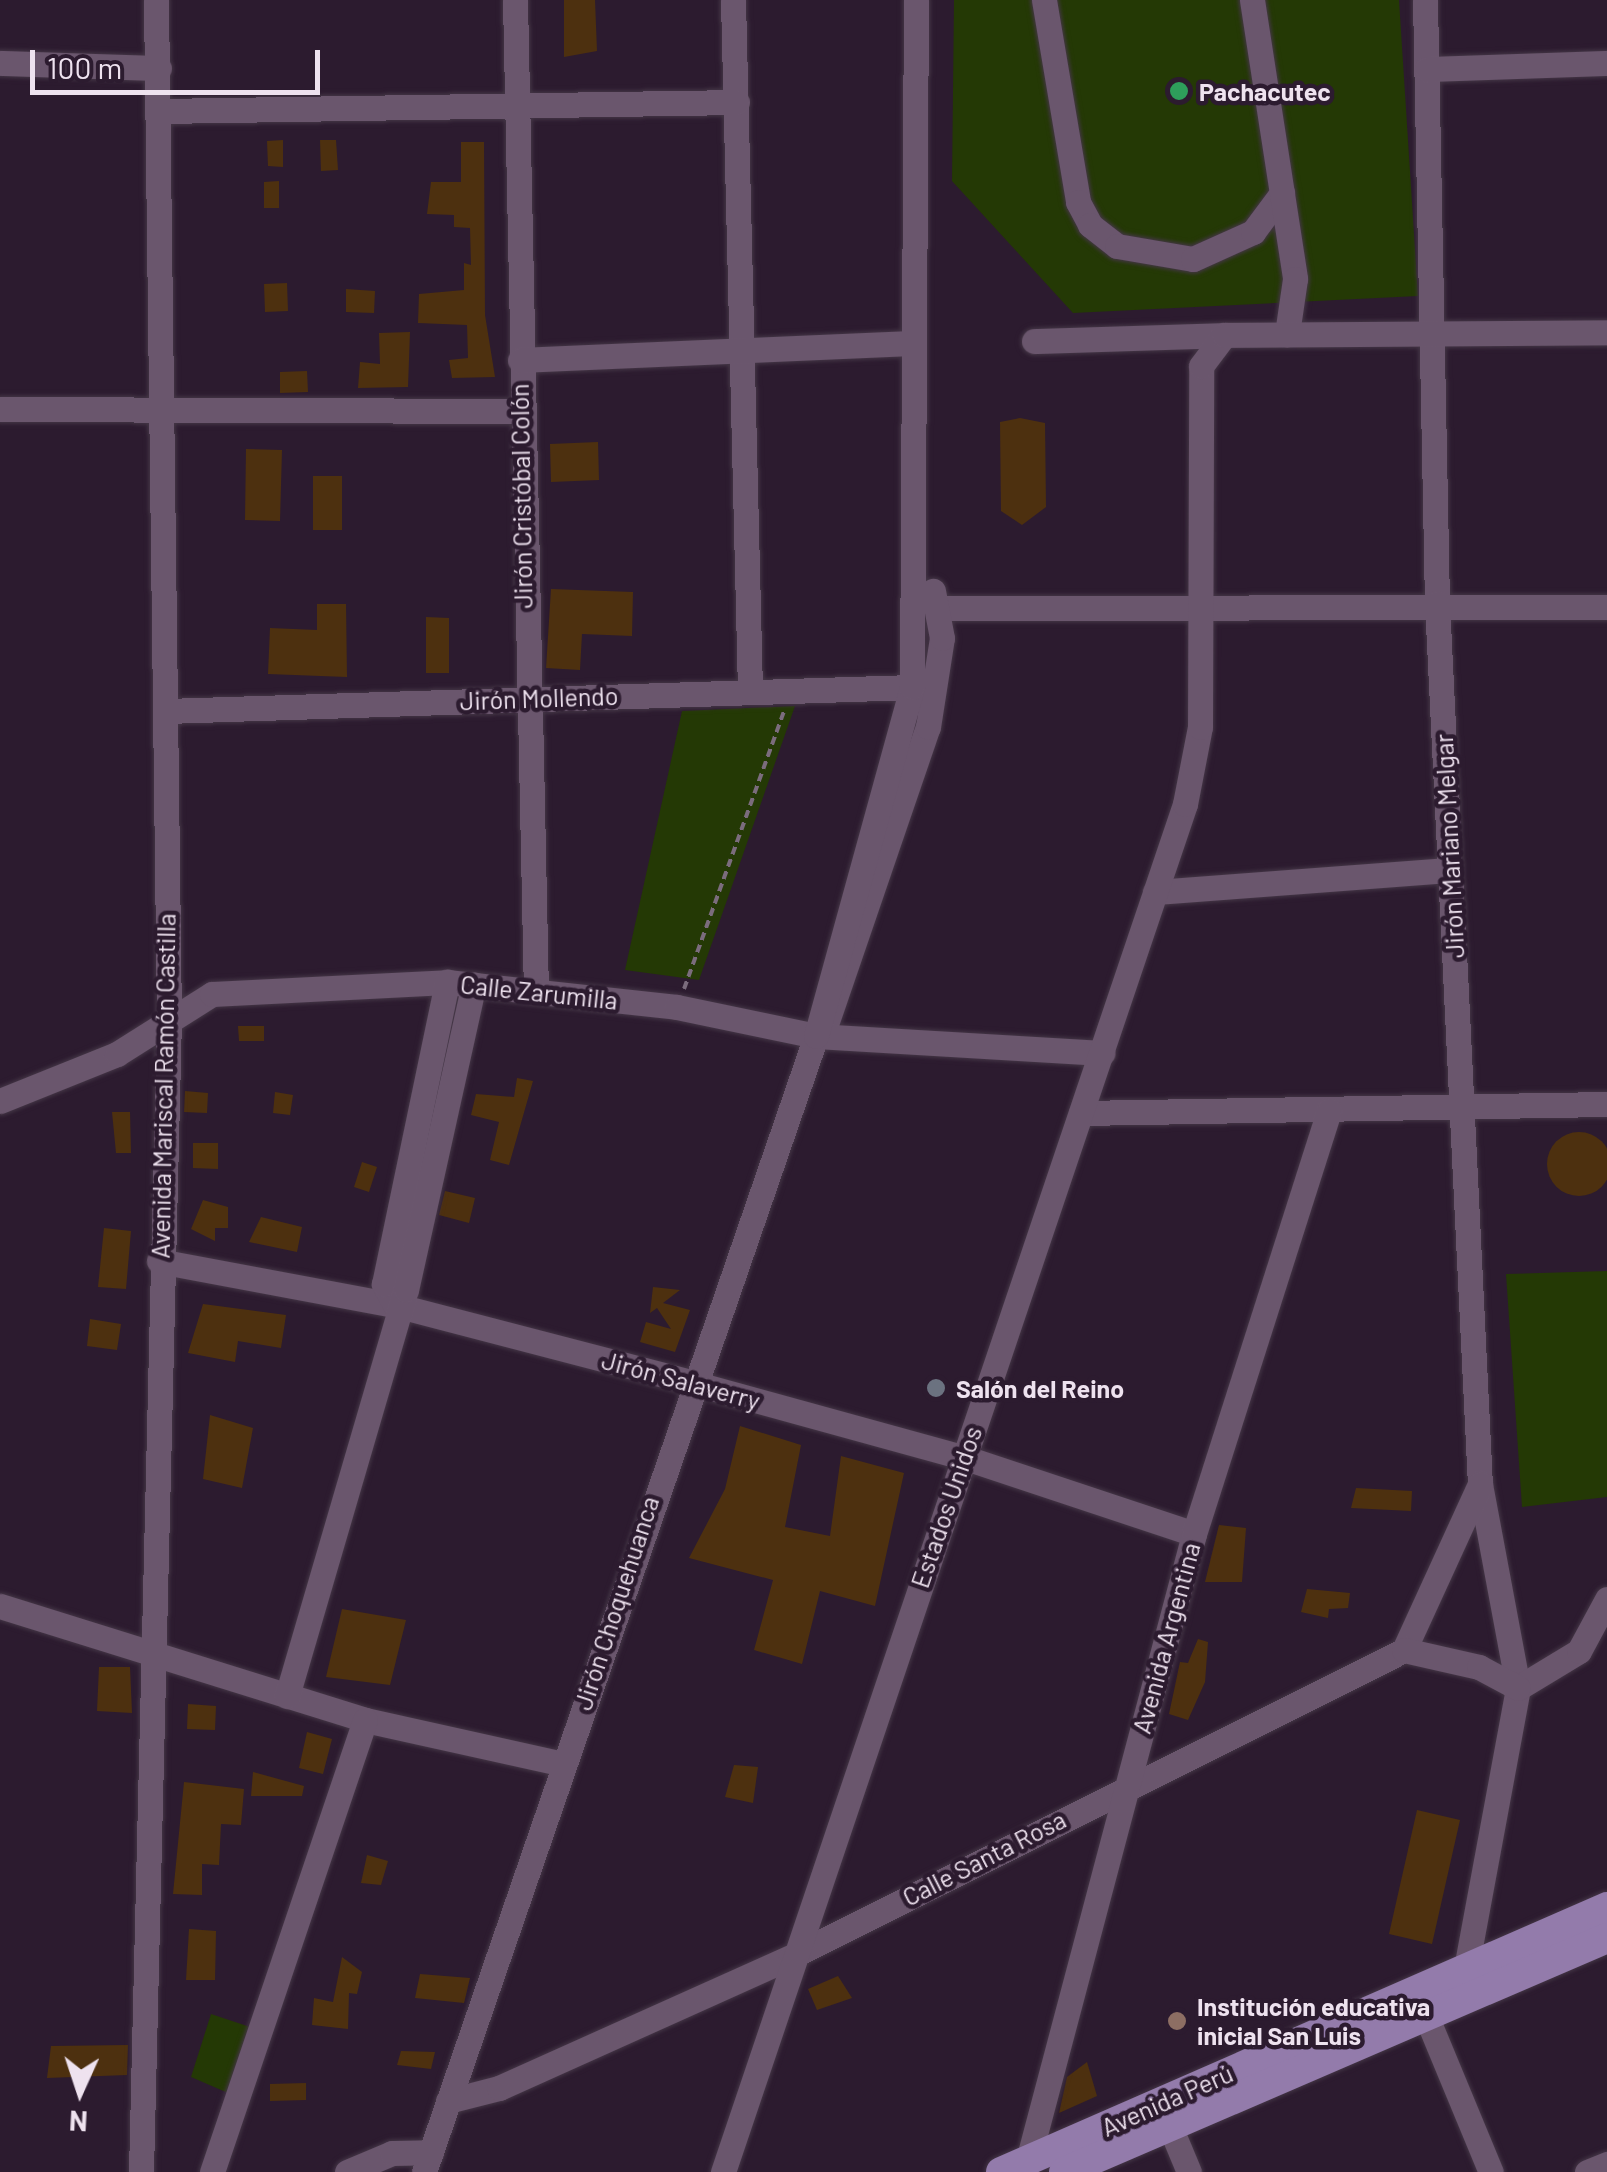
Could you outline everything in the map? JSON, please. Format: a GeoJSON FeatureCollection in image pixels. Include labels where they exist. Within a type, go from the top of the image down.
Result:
{"type":"FeatureCollection","features":[{"type":"Feature","properties":{"kind":"main road","name":"Avenida Perú"},"geometry":{"type":"LineString","coordinates":[[1017,2169],[1166,2116],[1463,1984],[1607,1907]]}},
{"type":"Feature","properties":{"kind":"main road","name":"Avenida Perú"},"geometry":{"type":"LineString","coordinates":[[1463,1984],[1607,1938]]}},
{"type":"Feature","properties":{"kind":"main road","name":"Avenida Perú"},"geometry":{"type":"LineString","coordinates":[[1064,2172],[1166,2116]]}},
{"type":"Feature","properties":{"kind":"street","name":"Avenida Mariscal Ramón Castilla"},"geometry":{"type":"LineString","coordinates":[[141,2172],[158,1261],[169,1020],[160,68],[156,0]]}},
{"type":"Feature","properties":{"kind":"street","name":"Jirón Cristóbal Colón"},"geometry":{"type":"LineString","coordinates":[[515,0],[523,698],[536,991]]}},
{"type":"Feature","properties":{"kind":"street"},"geometry":{"type":"LineString","coordinates":[[733,0],[750,690]]}},
{"type":"Feature","properties":{"kind":"street","name":"Jirón Choquehuanca"},"geometry":{"type":"LineString","coordinates":[[427,2162],[690,1382],[816,1036],[912,686],[916,0]]}},
{"type":"Feature","properties":{"kind":"street"},"geometry":{"type":"LineString","coordinates":[[1044,0],[1078,202],[1090,225],[1117,246],[1194,259],[1253,232],[1282,193]]}},
{"type":"Feature","properties":{"kind":"street"},"geometry":{"type":"LineString","coordinates":[[1252,0],[1296,279],[1287,334]]}},
{"type":"Feature","properties":{"kind":"street","name":"Jirón Mariano Melgar"},"geometry":{"type":"LineString","coordinates":[[1425,0],[1437,603],[1465,1108],[1480,1484],[1518,1688]]}},
{"type":"Feature","properties":{"kind":"street"},"geometry":{"type":"LineString","coordinates":[[0,63],[160,68]]}},
{"type":"Feature","properties":{"kind":"street"},"geometry":{"type":"LineString","coordinates":[[1427,70],[1607,63]]}},
{"type":"Feature","properties":{"kind":"street"},"geometry":{"type":"LineString","coordinates":[[160,111],[737,102]]}},
{"type":"Feature","properties":{"kind":"street"},"geometry":{"type":"LineString","coordinates":[[1034,341],[1287,334],[1433,337],[1607,332]]}},
{"type":"Feature","properties":{"kind":"street","name":"Estados Unidos"},"geometry":{"type":"LineString","coordinates":[[723,2172],[791,1956],[1156,892],[1200,727],[1200,366],[1224,335]]}},
{"type":"Feature","properties":{"kind":"street"},"geometry":{"type":"LineString","coordinates":[[520,360],[740,344],[911,343]]}},
{"type":"Feature","properties":{"kind":"street"},"geometry":{"type":"LineString","coordinates":[[0,409],[521,411]]}},
{"type":"Feature","properties":{"kind":"street","name":"Jirón Choquehuanca"},"geometry":{"type":"LineString","coordinates":[[816,1036],[832,1023],[928,727],[938,608],[916,491]]}},
{"type":"Feature","properties":{"kind":"street"},"geometry":{"type":"LineString","coordinates":[[938,608],[1437,603],[1607,607]]}},
{"type":"Feature","properties":{"kind":"street","name":"Jirón Mollendo"},"geometry":{"type":"LineString","coordinates":[[166,711],[912,686]]}},
{"type":"Feature","properties":{"kind":"street"},"geometry":{"type":"LineString","coordinates":[[1156,892],[1449,870]]}},
{"type":"Feature","properties":{"kind":"street"},"geometry":{"type":"LineString","coordinates":[[395,1305],[384,1284],[447,982]]}},
{"type":"Feature","properties":{"kind":"street","name":"Calle Zarumilla"},"geometry":{"type":"LineString","coordinates":[[0,1101],[117,1054],[212,994],[447,982],[677,1007],[816,1036],[1102,1053]]}},
{"type":"Feature","properties":{"kind":"street"},"geometry":{"type":"LineString","coordinates":[[287,1696],[395,1305],[406,1290],[474,984]]}},
{"type":"Feature","properties":{"kind":"street"},"geometry":{"type":"LineString","coordinates":[[1081,1113],[1607,1104]]}},
{"type":"Feature","properties":{"kind":"street","name":"Avenida Argentina"},"geometry":{"type":"LineString","coordinates":[[1017,2169],[1194,1534],[1329,1110]]}},
{"type":"Feature","properties":{"kind":"street","name":"Jirón Salaverry"},"geometry":{"type":"LineString","coordinates":[[158,1261],[395,1305],[690,1382],[963,1457],[1194,1534]]}},
{"type":"Feature","properties":{"kind":"street"},"geometry":{"type":"LineString","coordinates":[[1480,1484],[1404,1650],[1480,1667],[1518,1688]]}},
{"type":"Feature","properties":{"kind":"street"},"geometry":{"type":"LineString","coordinates":[[1463,1984],[1518,1688],[1578,1652],[1607,1598]]}},
{"type":"Feature","properties":{"kind":"street"},"geometry":{"type":"LineString","coordinates":[[0,1606],[365,1720],[563,1764]]}},
{"type":"Feature","properties":{"kind":"street","name":"Calle Santa Rosa"},"geometry":{"type":"LineString","coordinates":[[448,2101],[498,2088],[791,1956],[1404,1650]]}},
{"type":"Feature","properties":{"kind":"street"},"geometry":{"type":"LineString","coordinates":[[212,2172],[365,1720]]}},
{"type":"Feature","properties":{"kind":"street"},"geometry":{"type":"LineString","coordinates":[[1421,2002],[1491,2172]]}},
{"type":"Feature","properties":{"kind":"street"},"geometry":{"type":"LineString","coordinates":[[1166,2116],[1189,2172]]}},
{"type":"Feature","properties":{"kind":"street"},"geometry":{"type":"LineString","coordinates":[[347,2172],[392,2153],[427,2162]]}},
{"type":"Feature","properties":{"kind":"street"},"geometry":{"type":"LineString","coordinates":[[1587,2172],[1607,2164]]}},
{"type":"Feature","properties":{"kind":"path"},"geometry":{"type":"LineString","coordinates":[[677,1007],[792,690]]}},
{"type":"Feature","properties":{"kind":"green space","name":"Pachacutec"},"geometry":{"type":"Polygon","coordinates":[[[954,0],[1399,0],[1418,296],[1073,313],[952,181],[954,0]]]}},
{"type":"Feature","properties":{"kind":"green space"},"geometry":{"type":"Polygon","coordinates":[[[795,706],[699,980],[625,970],[682,711],[795,706]]]}},
{"type":"Feature","properties":{"kind":"green space"},"geometry":{"type":"Polygon","coordinates":[[[1607,1271],[1607,1497],[1522,1507],[1506,1274],[1607,1271]]]}},
{"type":"Feature","properties":{"kind":"green space"},"geometry":{"type":"Polygon","coordinates":[[[211,2014],[250,2027],[228,2093],[191,2077],[211,2014]]]}},
{"type":"Feature","properties":{"kind":"building"},"geometry":{"type":"Polygon","coordinates":[[[564,0],[595,0],[597,51],[564,57],[564,0]]]}},
{"type":"Feature","properties":{"kind":"building"},"geometry":{"type":"Polygon","coordinates":[[[283,140],[283,167],[268,166],[267,141],[283,140]]]}},
{"type":"Feature","properties":{"kind":"building"},"geometry":{"type":"Polygon","coordinates":[[[320,140],[336,140],[338,170],[321,171],[320,140]]]}},
{"type":"Feature","properties":{"kind":"building"},"geometry":{"type":"Polygon","coordinates":[[[461,142],[484,142],[485,315],[495,377],[452,378],[449,360],[468,358],[467,325],[418,323],[419,294],[464,290],[464,263],[471,265],[470,228],[454,227],[454,215],[427,214],[431,182],[461,182],[461,142]]]}},
{"type":"Feature","properties":{"kind":"building"},"geometry":{"type":"Polygon","coordinates":[[[279,181],[279,208],[264,208],[264,182],[279,181]]]}},
{"type":"Feature","properties":{"kind":"building"},"geometry":{"type":"Polygon","coordinates":[[[287,283],[288,311],[265,312],[264,284],[287,283]]]}},
{"type":"Feature","properties":{"kind":"building"},"geometry":{"type":"Polygon","coordinates":[[[346,289],[375,291],[374,313],[346,312],[346,289]]]}},
{"type":"Feature","properties":{"kind":"building"},"geometry":{"type":"Polygon","coordinates":[[[410,332],[408,387],[358,388],[360,362],[380,364],[379,333],[410,332]]]}},
{"type":"Feature","properties":{"kind":"building"},"geometry":{"type":"Polygon","coordinates":[[[307,371],[308,392],[280,393],[280,372],[307,371]]]}},
{"type":"Feature","properties":{"kind":"building"},"geometry":{"type":"Polygon","coordinates":[[[1020,418],[1045,423],[1046,507],[1022,525],[1001,511],[1000,422],[1020,418]]]}},
{"type":"Feature","properties":{"kind":"building"},"geometry":{"type":"Polygon","coordinates":[[[598,442],[599,480],[551,482],[550,444],[598,442]]]}},
{"type":"Feature","properties":{"kind":"building"},"geometry":{"type":"Polygon","coordinates":[[[246,449],[282,450],[280,521],[245,520],[246,449]]]}},
{"type":"Feature","properties":{"kind":"building"},"geometry":{"type":"Polygon","coordinates":[[[313,476],[342,476],[342,530],[313,530],[313,476]]]}},
{"type":"Feature","properties":{"kind":"building"},"geometry":{"type":"Polygon","coordinates":[[[551,589],[633,592],[632,636],[582,634],[580,670],[546,668],[551,589]]]}},
{"type":"Feature","properties":{"kind":"building"},"geometry":{"type":"Polygon","coordinates":[[[317,604],[346,604],[347,677],[268,674],[270,628],[317,630],[317,604]]]}},
{"type":"Feature","properties":{"kind":"building"},"geometry":{"type":"Polygon","coordinates":[[[426,617],[449,618],[449,673],[426,673],[426,617]]]}},
{"type":"Feature","properties":{"kind":"building"},"geometry":{"type":"Polygon","coordinates":[[[238,1026],[264,1026],[264,1041],[239,1041],[238,1026]]]}},
{"type":"Feature","properties":{"kind":"building"},"geometry":{"type":"Polygon","coordinates":[[[517,1078],[533,1081],[509,1165],[490,1160],[499,1122],[471,1115],[476,1094],[514,1097],[517,1078]]]}},
{"type":"Feature","properties":{"kind":"building"},"geometry":{"type":"Polygon","coordinates":[[[185,1091],[208,1093],[207,1113],[184,1112],[185,1091]]]}},
{"type":"Feature","properties":{"kind":"building"},"geometry":{"type":"Polygon","coordinates":[[[275,1092],[293,1095],[290,1115],[273,1113],[275,1092]]]}},
{"type":"Feature","properties":{"kind":"building"},"geometry":{"type":"Polygon","coordinates":[[[112,1112],[130,1112],[131,1153],[116,1153],[112,1112]]]}},
{"type":"Feature","properties":{"kind":"building"},"geometry":{"type":"Polygon","coordinates":[[[1579,1132],[1601,1142],[1611,1164],[1601,1186],[1579,1196],[1557,1186],[1547,1164],[1557,1142],[1579,1132]]]}},
{"type":"Feature","properties":{"kind":"building"},"geometry":{"type":"Polygon","coordinates":[[[193,1143],[218,1143],[218,1169],[193,1168],[193,1143]]]}},
{"type":"Feature","properties":{"kind":"building"},"geometry":{"type":"Polygon","coordinates":[[[362,1162],[377,1167],[369,1192],[354,1187],[362,1162]]]}},
{"type":"Feature","properties":{"kind":"building"},"geometry":{"type":"Polygon","coordinates":[[[445,1191],[475,1198],[469,1223],[439,1215],[445,1191]]]}},
{"type":"Feature","properties":{"kind":"building"},"geometry":{"type":"Polygon","coordinates":[[[203,1200],[228,1207],[228,1228],[215,1228],[215,1241],[191,1229],[203,1200]]]}},
{"type":"Feature","properties":{"kind":"building"},"geometry":{"type":"Polygon","coordinates":[[[261,1217],[302,1227],[297,1252],[249,1242],[261,1217]]]}},
{"type":"Feature","properties":{"kind":"building"},"geometry":{"type":"Polygon","coordinates":[[[104,1228],[131,1231],[126,1289],[98,1287],[104,1228]]]}},
{"type":"Feature","properties":{"kind":"building"},"geometry":{"type":"Polygon","coordinates":[[[653,1287],[680,1290],[663,1303],[690,1310],[675,1352],[640,1342],[646,1322],[671,1329],[657,1308],[650,1313],[653,1287]]]}},
{"type":"Feature","properties":{"kind":"building"},"geometry":{"type":"Polygon","coordinates":[[[203,1304],[286,1315],[281,1348],[238,1341],[235,1362],[188,1353],[203,1304]]]}},
{"type":"Feature","properties":{"kind":"building"},"geometry":{"type":"Polygon","coordinates":[[[90,1319],[121,1324],[117,1350],[87,1346],[90,1319]]]}},
{"type":"Feature","properties":{"kind":"building"},"geometry":{"type":"Polygon","coordinates":[[[210,1415],[253,1428],[242,1488],[203,1479],[210,1415]]]}},
{"type":"Feature","properties":{"kind":"building"},"geometry":{"type":"Polygon","coordinates":[[[740,1426],[801,1445],[785,1527],[830,1536],[841,1456],[904,1473],[875,1606],[820,1591],[802,1664],[754,1650],[773,1580],[689,1558],[725,1489],[740,1426]]]}},
{"type":"Feature","properties":{"kind":"building"},"geometry":{"type":"Polygon","coordinates":[[[1356,1488],[1412,1491],[1411,1511],[1351,1508],[1356,1488]]]}},
{"type":"Feature","properties":{"kind":"building"},"geometry":{"type":"Polygon","coordinates":[[[1219,1525],[1246,1528],[1242,1582],[1205,1582],[1219,1525]]]}},
{"type":"Feature","properties":{"kind":"building"},"geometry":{"type":"Polygon","coordinates":[[[1307,1589],[1350,1593],[1348,1608],[1329,1609],[1328,1618],[1301,1612],[1307,1589]]]}},
{"type":"Feature","properties":{"kind":"building"},"geometry":{"type":"Polygon","coordinates":[[[342,1609],[406,1620],[390,1685],[326,1677],[342,1609]]]}},
{"type":"Feature","properties":{"kind":"building"},"geometry":{"type":"Polygon","coordinates":[[[1198,1639],[1208,1642],[1205,1682],[1188,1720],[1169,1714],[1180,1662],[1188,1663],[1198,1639]]]}},
{"type":"Feature","properties":{"kind":"building"},"geometry":{"type":"Polygon","coordinates":[[[99,1667],[130,1667],[132,1713],[97,1711],[99,1667]]]}},
{"type":"Feature","properties":{"kind":"building"},"geometry":{"type":"Polygon","coordinates":[[[188,1704],[216,1706],[215,1730],[187,1729],[188,1704]]]}},
{"type":"Feature","properties":{"kind":"building"},"geometry":{"type":"Polygon","coordinates":[[[307,1732],[332,1739],[323,1774],[299,1768],[307,1732]]]}},
{"type":"Feature","properties":{"kind":"building"},"geometry":{"type":"Polygon","coordinates":[[[734,1765],[758,1767],[753,1803],[725,1797],[734,1765]]]}},
{"type":"Feature","properties":{"kind":"building"},"geometry":{"type":"Polygon","coordinates":[[[253,1772],[304,1786],[302,1796],[251,1796],[253,1772]]]}},
{"type":"Feature","properties":{"kind":"building"},"geometry":{"type":"Polygon","coordinates":[[[184,1782],[244,1789],[241,1825],[221,1824],[219,1865],[202,1864],[202,1895],[173,1894],[184,1782]]]}},
{"type":"Feature","properties":{"kind":"building"},"geometry":{"type":"Polygon","coordinates":[[[1417,1810],[1460,1820],[1432,1944],[1389,1934],[1417,1810]]]}},
{"type":"Feature","properties":{"kind":"building"},"geometry":{"type":"Polygon","coordinates":[[[367,1855],[388,1861],[381,1885],[361,1883],[367,1855]]]}},
{"type":"Feature","properties":{"kind":"building"},"geometry":{"type":"Polygon","coordinates":[[[189,1929],[216,1931],[215,1980],[186,1980],[189,1929]]]}},
{"type":"Feature","properties":{"kind":"building"},"geometry":{"type":"Polygon","coordinates":[[[342,1957],[362,1972],[357,1994],[349,1993],[348,2029],[312,2025],[314,1998],[333,2002],[342,1957]]]}},
{"type":"Feature","properties":{"kind":"building"},"geometry":{"type":"Polygon","coordinates":[[[420,1974],[470,1978],[464,2003],[415,1998],[420,1974]]]}},
{"type":"Feature","properties":{"kind":"building"},"geometry":{"type":"Polygon","coordinates":[[[838,1976],[852,1998],[817,2010],[808,1989],[838,1976]]]}},
{"type":"Feature","properties":{"kind":"building"},"geometry":{"type":"Polygon","coordinates":[[[128,2045],[127,2075],[47,2078],[51,2046],[128,2045]]]}},
{"type":"Feature","properties":{"kind":"building"},"geometry":{"type":"Polygon","coordinates":[[[401,2051],[435,2052],[431,2069],[397,2065],[401,2051]]]}},
{"type":"Feature","properties":{"kind":"building"},"geometry":{"type":"Polygon","coordinates":[[[1087,2062],[1097,2096],[1059,2113],[1067,2077],[1087,2062]]]}},
{"type":"Feature","properties":{"kind":"building"},"geometry":{"type":"Polygon","coordinates":[[[306,2083],[306,2100],[270,2101],[270,2084],[306,2083]]]}},
{"type":"Feature","properties":{"kind":"place","name":"Pachacutec"},"geometry":{"type":"Point","coordinates":[1179,91]}},
{"type":"Feature","properties":{"kind":"place","name":"Salón del Reino"},"geometry":{"type":"Point","coordinates":[936,1388]}},
{"type":"Feature","properties":{"kind":"place","name":"Institución educativa inicial San Luis"},"geometry":{"type":"Point","coordinates":[1177,2021]}}]}
